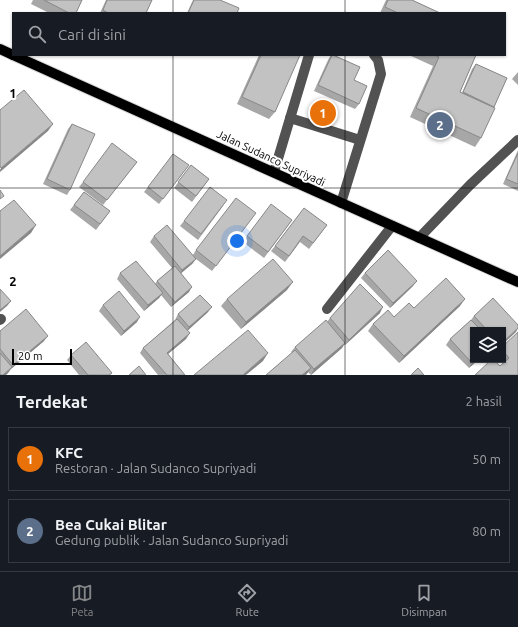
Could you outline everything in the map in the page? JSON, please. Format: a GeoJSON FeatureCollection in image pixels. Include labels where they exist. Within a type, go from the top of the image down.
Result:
{"type":"FeatureCollection","features":[{"type":"Feature","properties":{"kind":"main road","name":"Jalan Sudanco Supriyadi"},"geometry":{"type":"LineString","coordinates":[[0,49],[12,55]]}},
{"type":"Feature","properties":{"kind":"main road","name":"Jalan Sudanco Supriyadi"},"geometry":{"type":"LineString","coordinates":[[15,56],[518,282]]}},
{"type":"Feature","properties":{"kind":"street"},"geometry":{"type":"LineString","coordinates":[[274,172],[309,56]]}},
{"type":"Feature","properties":{"kind":"street"},"geometry":{"type":"LineString","coordinates":[[340,203],[380,74],[378,60],[375,56]]}},
{"type":"Feature","properties":{"kind":"street"},"geometry":{"type":"LineString","coordinates":[[290,118],[360,140]]}},
{"type":"Feature","properties":{"kind":"street"},"geometry":{"type":"LineString","coordinates":[[419,238],[470,185],[518,140]]}},
{"type":"Feature","properties":{"kind":"street"},"geometry":{"type":"LineString","coordinates":[[328,309],[392,226]]}},
{"type":"Feature","properties":{"kind":"building"},"geometry":{"type":"Polygon","coordinates":[[[44,0],[82,0],[76,12],[67,12],[44,0]]]}},
{"type":"Feature","properties":{"kind":"building"},"geometry":{"type":"Polygon","coordinates":[[[107,0],[152,0],[146,12],[106,12],[103,10],[107,0]]]}},
{"type":"Feature","properties":{"kind":"building"},"geometry":{"type":"Polygon","coordinates":[[[194,0],[220,0],[239,8],[237,12],[188,12],[194,0]]]}},
{"type":"Feature","properties":{"kind":"building"},"geometry":{"type":"Polygon","coordinates":[[[388,0],[412,0],[438,12],[396,12],[385,7],[388,0]]]}},
{"type":"Feature","properties":{"kind":"building"},"geometry":{"type":"Polygon","coordinates":[[[261,56],[300,56],[275,112],[242,97],[261,56]]]}},
{"type":"Feature","properties":{"kind":"building"},"geometry":{"type":"Polygon","coordinates":[[[332,56],[335,56],[360,67],[354,80],[367,86],[359,104],[318,85],[332,56]]]}},
{"type":"Feature","properties":{"kind":"building"},"geometry":{"type":"Polygon","coordinates":[[[436,56],[476,56],[460,92],[495,108],[481,138],[416,108],[439,57],[436,56]]]}},
{"type":"Feature","properties":{"kind":"building"},"geometry":{"type":"Polygon","coordinates":[[[476,64],[507,78],[494,107],[463,92],[476,64]]]}},
{"type":"Feature","properties":{"kind":"building"},"geometry":{"type":"Polygon","coordinates":[[[24,90],[53,124],[1,168],[0,110],[24,90]]]}},
{"type":"Feature","properties":{"kind":"building"},"geometry":{"type":"Polygon","coordinates":[[[72,124],[95,134],[70,190],[47,179],[72,124]]]}},
{"type":"Feature","properties":{"kind":"building"},"geometry":{"type":"Polygon","coordinates":[[[112,143],[137,162],[107,200],[83,182],[112,143]]]}},
{"type":"Feature","properties":{"kind":"building"},"geometry":{"type":"Polygon","coordinates":[[[518,153],[518,184],[506,179],[518,153]]]}},
{"type":"Feature","properties":{"kind":"building"},"geometry":{"type":"Polygon","coordinates":[[[173,154],[189,165],[163,199],[148,187],[173,154]]]}},
{"type":"Feature","properties":{"kind":"building"},"geometry":{"type":"Polygon","coordinates":[[[191,165],[209,179],[196,196],[178,182],[191,165]]]}},
{"type":"Feature","properties":{"kind":"building"},"geometry":{"type":"Polygon","coordinates":[[[210,187],[227,200],[201,234],[184,221],[210,187]]]}},
{"type":"Feature","properties":{"kind":"building"},"geometry":{"type":"Polygon","coordinates":[[[0,190],[4,196],[0,199],[0,190]]]}},
{"type":"Feature","properties":{"kind":"building"},"geometry":{"type":"Polygon","coordinates":[[[84,192],[110,211],[100,224],[74,205],[84,192]]]}},
{"type":"Feature","properties":{"kind":"building"},"geometry":{"type":"Polygon","coordinates":[[[236,198],[256,213],[216,266],[196,250],[236,198]]]}},
{"type":"Feature","properties":{"kind":"building"},"geometry":{"type":"Polygon","coordinates":[[[14,200],[36,225],[0,256],[0,211],[14,200]]]}},
{"type":"Feature","properties":{"kind":"building"},"geometry":{"type":"Polygon","coordinates":[[[271,204],[292,220],[268,252],[247,236],[271,204]]]}},
{"type":"Feature","properties":{"kind":"building"},"geometry":{"type":"Polygon","coordinates":[[[304,208],[327,225],[313,243],[303,236],[289,256],[275,246],[304,208]]]}},
{"type":"Feature","properties":{"kind":"building"},"geometry":{"type":"Polygon","coordinates":[[[167,225],[196,259],[182,270],[154,236],[167,225]]]}},
{"type":"Feature","properties":{"kind":"building"},"geometry":{"type":"Polygon","coordinates":[[[388,250],[417,281],[393,303],[365,273],[388,250]]]}},
{"type":"Feature","properties":{"kind":"building"},"geometry":{"type":"Polygon","coordinates":[[[273,259],[293,282],[246,322],[227,299],[273,259]]]}},
{"type":"Feature","properties":{"kind":"building"},"geometry":{"type":"Polygon","coordinates":[[[136,261],[163,293],[148,305],[120,273],[136,261]]]}},
{"type":"Feature","properties":{"kind":"building"},"geometry":{"type":"Polygon","coordinates":[[[175,266],[192,287],[175,302],[157,281],[175,266]]]}},
{"type":"Feature","properties":{"kind":"building"},"geometry":{"type":"Polygon","coordinates":[[[446,278],[465,299],[404,356],[373,324],[388,310],[394,317],[409,303],[414,308],[446,278]]]}},
{"type":"Feature","properties":{"kind":"building"},"geometry":{"type":"Polygon","coordinates":[[[360,284],[383,307],[349,340],[330,318],[360,284]]]}},
{"type":"Feature","properties":{"kind":"building"},"geometry":{"type":"Polygon","coordinates":[[[0,289],[11,301],[0,310],[0,289]]]}},
{"type":"Feature","properties":{"kind":"building"},"geometry":{"type":"Polygon","coordinates":[[[119,291],[140,317],[124,331],[103,305],[119,291]]]}},
{"type":"Feature","properties":{"kind":"building"},"geometry":{"type":"Polygon","coordinates":[[[200,295],[212,307],[189,327],[178,314],[200,295]]]}},
{"type":"Feature","properties":{"kind":"building"},"geometry":{"type":"Polygon","coordinates":[[[493,298],[518,325],[518,328],[506,339],[506,327],[484,327],[474,316],[493,298]]]}},
{"type":"Feature","properties":{"kind":"building"},"geometry":{"type":"Polygon","coordinates":[[[26,309],[48,336],[13,365],[0,349],[0,331],[26,309]]]}},
{"type":"Feature","properties":{"kind":"building"},"geometry":{"type":"Polygon","coordinates":[[[177,319],[190,333],[167,353],[185,375],[167,375],[143,348],[177,319]]]}},
{"type":"Feature","properties":{"kind":"building"},"geometry":{"type":"Polygon","coordinates":[[[326,320],[345,343],[314,369],[295,347],[326,320]]]}},
{"type":"Feature","properties":{"kind":"building"},"geometry":{"type":"Polygon","coordinates":[[[471,320],[478,327],[470,327],[470,361],[450,339],[471,320]]]}},
{"type":"Feature","properties":{"kind":"building"},"geometry":{"type":"Polygon","coordinates":[[[248,330],[268,353],[243,375],[194,375],[248,330]]]}},
{"type":"Feature","properties":{"kind":"building"},"geometry":{"type":"Polygon","coordinates":[[[518,332],[518,375],[475,375],[488,363],[497,363],[500,366],[506,363],[506,361],[509,358],[506,354],[506,343],[518,332]]]}},
{"type":"Feature","properties":{"kind":"building"},"geometry":{"type":"Polygon","coordinates":[[[86,342],[112,373],[109,375],[88,375],[71,355],[86,342]]]}},
{"type":"Feature","properties":{"kind":"building"},"geometry":{"type":"Polygon","coordinates":[[[295,350],[311,368],[302,375],[266,375],[295,350]]]}},
{"type":"Feature","properties":{"kind":"building"},"geometry":{"type":"Polygon","coordinates":[[[0,353],[12,367],[3,375],[0,375],[0,353]]]}},
{"type":"Feature","properties":{"kind":"building"},"geometry":{"type":"Polygon","coordinates":[[[139,366],[146,375],[129,375],[139,366]]]}},
{"type":"Feature","properties":{"kind":"building"},"geometry":{"type":"Polygon","coordinates":[[[418,368],[424,375],[411,375],[418,368]]]}},
{"type":"Feature","properties":{"kind":"place","name":"KFC"},"geometry":{"type":"Point","coordinates":[323,113]}},
{"type":"Feature","properties":{"kind":"place","name":"Bea Cukai Blitar"},"geometry":{"type":"Point","coordinates":[440,125]}}]}
